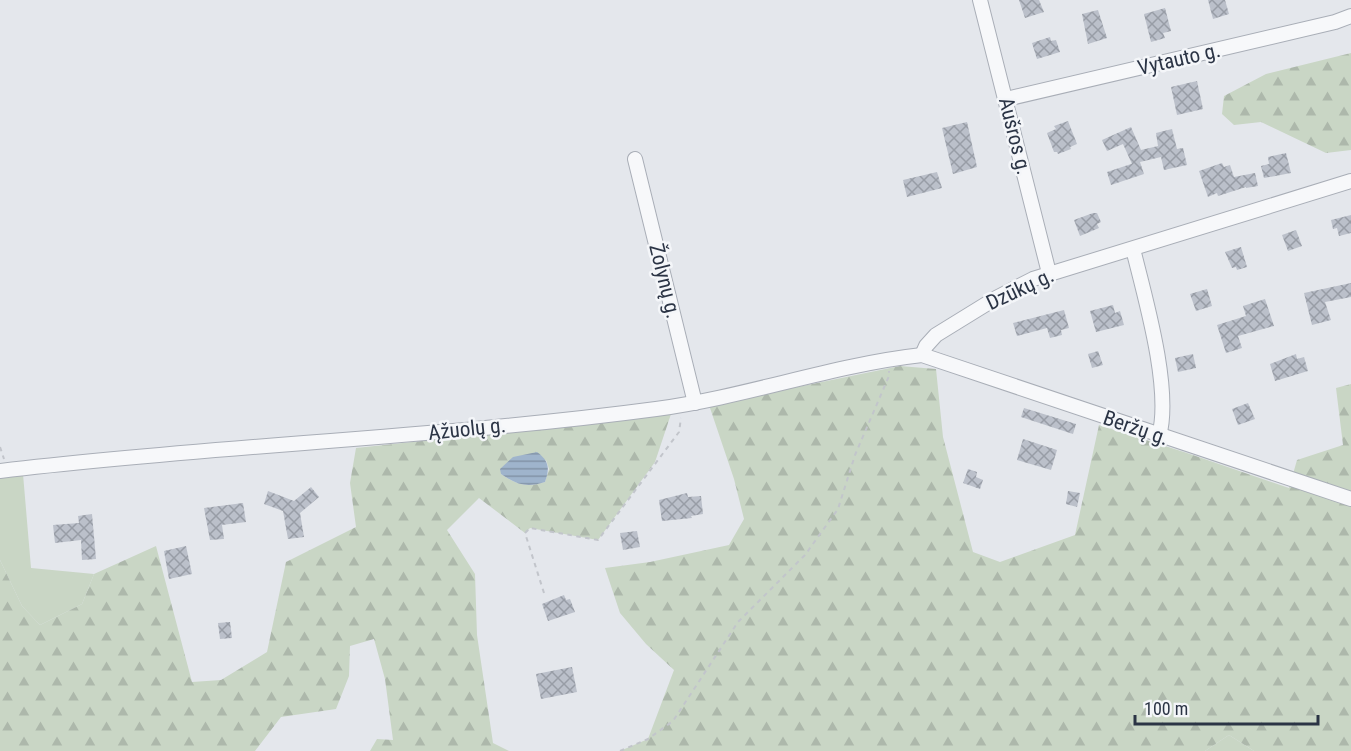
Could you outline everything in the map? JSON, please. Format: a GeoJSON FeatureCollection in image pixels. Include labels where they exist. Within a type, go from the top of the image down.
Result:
{"type":"FeatureCollection","features":[{"type":"Feature","properties":{"kind":"street","name":"Aušros g."},"geometry":{"type":"LineString","coordinates":[[980,0],[1049,273]]}},
{"type":"Feature","properties":{"kind":"street","name":"Vytauto g."},"geometry":{"type":"LineString","coordinates":[[1006,99],[1335,22],[1351,16]]}},
{"type":"Feature","properties":{"kind":"street","name":"Žolynų g."},"geometry":{"type":"LineString","coordinates":[[634,159],[695,403]]}},
{"type":"Feature","properties":{"kind":"street","name":"Dzūkų g."},"geometry":{"type":"LineString","coordinates":[[922,355],[926,346],[936,335],[996,298],[1049,273],[1351,181]]}},
{"type":"Feature","properties":{"kind":"street"},"geometry":{"type":"LineString","coordinates":[[1133,249],[1162,387],[1163,415],[1159,436]]}},
{"type":"Feature","properties":{"kind":"street","name":"Ąžuolų g."},"geometry":{"type":"LineString","coordinates":[[4,470],[382,437],[695,403],[889,359],[922,355]]}},
{"type":"Feature","properties":{"kind":"street","name":"Beržų g."},"geometry":{"type":"LineString","coordinates":[[922,355],[1351,499]]}},
{"type":"Feature","properties":{"kind":"path"},"geometry":{"type":"LineString","coordinates":[[620,751],[648,739],[673,721],[738,622],[805,555],[838,509],[855,455],[889,376],[889,359]]}},
{"type":"Feature","properties":{"kind":"path"},"geometry":{"type":"LineString","coordinates":[[544,593],[525,533],[530,528],[598,540],[679,432],[682,419],[679,405]]}},
{"type":"Feature","properties":{"kind":"green space"},"geometry":{"type":"Polygon","coordinates":[[[1351,53],[1351,150],[1326,153],[1261,122],[1234,125],[1222,114],[1224,96],[1266,74],[1351,53]]]}},
{"type":"Feature","properties":{"kind":"green space"},"geometry":{"type":"Polygon","coordinates":[[[900,366],[936,369],[943,437],[973,552],[1000,562],[1075,535],[1099,425],[1289,488],[1297,460],[1343,445],[1336,388],[1351,384],[1351,751],[1254,751],[1229,735],[1205,751],[620,751],[648,739],[674,670],[646,644],[620,613],[605,568],[650,562],[729,545],[744,519],[734,479],[709,405],[900,366]]]}},
{"type":"Feature","properties":{"kind":"green space"},"geometry":{"type":"Polygon","coordinates":[[[671,414],[655,462],[598,540],[530,528],[525,533],[479,498],[447,530],[475,574],[477,635],[493,743],[509,751],[370,751],[377,739],[393,740],[385,679],[374,639],[350,646],[349,676],[336,709],[281,717],[255,751],[0,751],[0,560],[22,606],[40,625],[82,604],[94,574],[156,546],[192,682],[221,680],[267,652],[286,562],[356,527],[350,483],[356,448],[671,414]],[[546,460],[501,474],[517,483],[533,485],[545,482],[549,469],[546,460]]]}},
{"type":"Feature","properties":{"kind":"green space"},"geometry":{"type":"Polygon","coordinates":[[[23,474],[31,568],[94,574],[82,604],[40,625],[22,606],[0,560],[0,476],[23,474]]]}},
{"type":"Feature","properties":{"kind":"green space"},"geometry":{"type":"Polygon","coordinates":[[[1229,735],[1254,751],[1205,751],[1229,735]]]}},
{"type":"Feature","properties":{"kind":"water"},"geometry":{"type":"Polygon","coordinates":[[[537,452],[547,465],[548,473],[545,482],[533,485],[522,484],[501,474],[500,469],[513,457],[537,452]]]}},
{"type":"Feature","properties":{"kind":"building"},"geometry":{"type":"Polygon","coordinates":[[[1019,0],[1039,0],[1044,12],[1025,18],[1019,0]]]}},
{"type":"Feature","properties":{"kind":"building"},"geometry":{"type":"Polygon","coordinates":[[[1208,0],[1225,0],[1229,14],[1213,19],[1208,0]]]}},
{"type":"Feature","properties":{"kind":"building"},"geometry":{"type":"Polygon","coordinates":[[[1165,8],[1171,31],[1163,33],[1165,38],[1151,42],[1144,14],[1165,8]]]}},
{"type":"Feature","properties":{"kind":"building"},"geometry":{"type":"Polygon","coordinates":[[[1098,10],[1107,38],[1088,44],[1082,14],[1098,10]]]}},
{"type":"Feature","properties":{"kind":"building"},"geometry":{"type":"Polygon","coordinates":[[[1050,37],[1051,41],[1056,40],[1060,52],[1037,59],[1032,43],[1050,37]]]}},
{"type":"Feature","properties":{"kind":"building"},"geometry":{"type":"Polygon","coordinates":[[[1197,81],[1203,109],[1177,115],[1171,87],[1197,81]]]}},
{"type":"Feature","properties":{"kind":"building"},"geometry":{"type":"Polygon","coordinates":[[[1068,121],[1077,144],[1058,154],[1054,152],[1047,133],[1056,129],[1054,126],[1068,121]]]}},
{"type":"Feature","properties":{"kind":"building"},"geometry":{"type":"Polygon","coordinates":[[[967,122],[977,167],[953,174],[942,128],[967,122]]]}},
{"type":"Feature","properties":{"kind":"building"},"geometry":{"type":"Polygon","coordinates":[[[1131,127],[1141,150],[1158,146],[1156,133],[1172,129],[1177,149],[1183,148],[1187,165],[1164,170],[1161,157],[1140,162],[1144,174],[1111,185],[1107,172],[1132,164],[1123,144],[1107,151],[1102,140],[1131,127]]]}},
{"type":"Feature","properties":{"kind":"building"},"geometry":{"type":"Polygon","coordinates":[[[1286,153],[1291,173],[1264,178],[1261,166],[1269,164],[1268,157],[1286,153]]]}},
{"type":"Feature","properties":{"kind":"building"},"geometry":{"type":"Polygon","coordinates":[[[1222,163],[1224,167],[1230,165],[1234,177],[1255,173],[1258,186],[1246,187],[1218,196],[1217,193],[1208,197],[1199,171],[1222,163]]]}},
{"type":"Feature","properties":{"kind":"building"},"geometry":{"type":"Polygon","coordinates":[[[937,172],[942,188],[907,197],[903,180],[937,172]]]}},
{"type":"Feature","properties":{"kind":"building"},"geometry":{"type":"Polygon","coordinates":[[[1097,213],[1101,222],[1097,224],[1099,228],[1080,236],[1074,220],[1097,213]]]}},
{"type":"Feature","properties":{"kind":"building"},"geometry":{"type":"Polygon","coordinates":[[[1351,215],[1351,233],[1339,236],[1337,228],[1333,229],[1331,220],[1351,215]]]}},
{"type":"Feature","properties":{"kind":"building"},"geometry":{"type":"Polygon","coordinates":[[[1296,230],[1302,246],[1288,251],[1282,235],[1296,230]]]}},
{"type":"Feature","properties":{"kind":"building"},"geometry":{"type":"Polygon","coordinates":[[[1241,247],[1247,267],[1237,270],[1236,267],[1232,268],[1225,252],[1241,247]]]}},
{"type":"Feature","properties":{"kind":"building"},"geometry":{"type":"Polygon","coordinates":[[[1351,283],[1351,297],[1325,302],[1331,320],[1312,325],[1304,293],[1351,283]]]}},
{"type":"Feature","properties":{"kind":"building"},"geometry":{"type":"Polygon","coordinates":[[[1207,289],[1212,306],[1196,311],[1190,294],[1207,289]]]}},
{"type":"Feature","properties":{"kind":"building"},"geometry":{"type":"Polygon","coordinates":[[[1265,299],[1274,326],[1238,336],[1242,348],[1226,353],[1217,325],[1246,316],[1243,306],[1265,299]]]}},
{"type":"Feature","properties":{"kind":"building"},"geometry":{"type":"Polygon","coordinates":[[[1113,305],[1115,313],[1120,311],[1124,325],[1096,332],[1090,311],[1113,305]]]}},
{"type":"Feature","properties":{"kind":"building"},"geometry":{"type":"Polygon","coordinates":[[[1064,310],[1069,328],[1061,330],[1062,335],[1050,338],[1047,328],[1017,336],[1013,323],[1064,310]]]}},
{"type":"Feature","properties":{"kind":"building"},"geometry":{"type":"Polygon","coordinates":[[[1098,351],[1103,365],[1092,368],[1088,354],[1098,351]]]}},
{"type":"Feature","properties":{"kind":"building"},"geometry":{"type":"Polygon","coordinates":[[[1193,354],[1196,368],[1178,372],[1175,358],[1193,354]]]}},
{"type":"Feature","properties":{"kind":"building"},"geometry":{"type":"Polygon","coordinates":[[[1296,354],[1297,359],[1304,357],[1308,371],[1275,381],[1270,364],[1296,354]]]}},
{"type":"Feature","properties":{"kind":"building"},"geometry":{"type":"Polygon","coordinates":[[[1248,403],[1255,419],[1238,425],[1232,409],[1248,403]]]}},
{"type":"Feature","properties":{"kind":"building"},"geometry":{"type":"Polygon","coordinates":[[[1024,408],[1076,424],[1073,434],[1021,417],[1024,408]]]}},
{"type":"Feature","properties":{"kind":"building"},"geometry":{"type":"Polygon","coordinates":[[[1023,439],[1057,450],[1051,470],[1017,460],[1023,439]]]}},
{"type":"Feature","properties":{"kind":"building"},"geometry":{"type":"Polygon","coordinates":[[[968,469],[977,472],[976,477],[983,480],[980,489],[963,483],[968,469]]]}},
{"type":"Feature","properties":{"kind":"building"},"geometry":{"type":"Polygon","coordinates":[[[311,487],[319,497],[300,513],[304,537],[288,539],[283,511],[264,504],[268,491],[294,501],[311,487]]]}},
{"type":"Feature","properties":{"kind":"building"},"geometry":{"type":"Polygon","coordinates":[[[1068,491],[1080,493],[1077,507],[1066,504],[1068,491]]]}},
{"type":"Feature","properties":{"kind":"building"},"geometry":{"type":"Polygon","coordinates":[[[687,493],[688,497],[701,496],[703,514],[691,516],[692,518],[662,521],[659,500],[687,493]]]}},
{"type":"Feature","properties":{"kind":"building"},"geometry":{"type":"Polygon","coordinates":[[[243,503],[246,522],[222,525],[224,539],[210,540],[204,508],[243,503]]]}},
{"type":"Feature","properties":{"kind":"building"},"geometry":{"type":"Polygon","coordinates":[[[92,514],[96,559],[82,560],[81,540],[55,543],[53,525],[79,523],[78,516],[92,514]]]}},
{"type":"Feature","properties":{"kind":"building"},"geometry":{"type":"Polygon","coordinates":[[[637,531],[640,547],[623,550],[620,533],[637,531]]]}},
{"type":"Feature","properties":{"kind":"building"},"geometry":{"type":"Polygon","coordinates":[[[186,546],[192,574],[169,579],[164,551],[186,546]]]}},
{"type":"Feature","properties":{"kind":"building"},"geometry":{"type":"Polygon","coordinates":[[[564,595],[566,600],[570,599],[575,612],[548,621],[542,604],[564,595]]]}},
{"type":"Feature","properties":{"kind":"building"},"geometry":{"type":"Polygon","coordinates":[[[230,622],[232,638],[220,639],[218,623],[230,622]]]}},
{"type":"Feature","properties":{"kind":"building"},"geometry":{"type":"Polygon","coordinates":[[[572,667],[577,692],[541,699],[536,674],[572,667]]]}}]}
